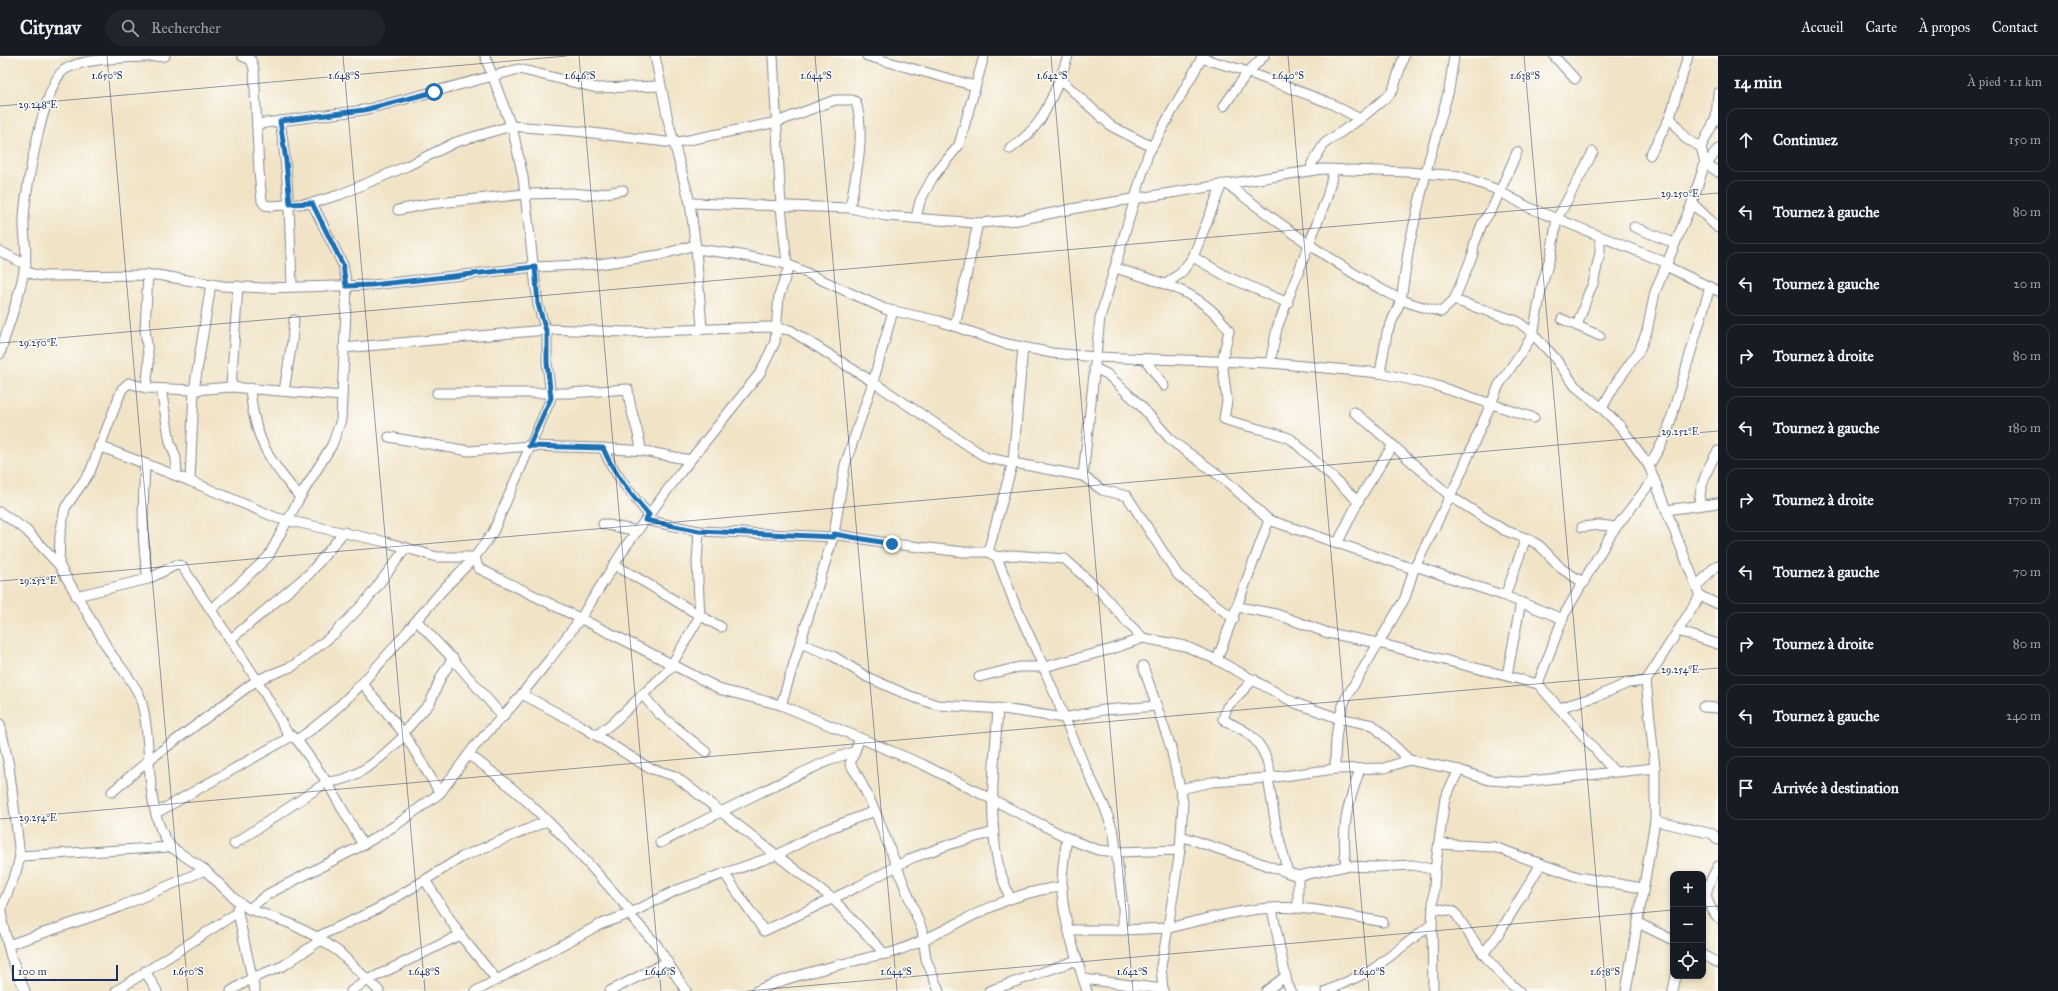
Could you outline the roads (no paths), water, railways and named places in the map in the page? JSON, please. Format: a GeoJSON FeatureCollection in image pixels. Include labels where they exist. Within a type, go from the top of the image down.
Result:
{"type":"FeatureCollection","features":[{"type":"Feature","properties":{"kind":"street"},"geometry":{"type":"LineString","coordinates":[[0,354],[25,267],[24,222],[28,188],[38,135],[55,81],[63,70],[86,60],[165,56]]}},
{"type":"Feature","properties":{"kind":"street"},"geometry":{"type":"LineString","coordinates":[[242,56],[251,60],[254,69],[262,201],[265,205],[271,206],[312,203],[339,195],[407,166],[456,142],[511,126],[576,131],[674,143],[777,122],[835,100],[852,100],[856,102],[861,125],[860,155],[850,208]]}},
{"type":"Feature","properties":{"kind":"street"},"geometry":{"type":"LineString","coordinates":[[156,813],[323,722],[363,684],[435,598],[475,557],[493,532],[551,398],[546,330],[538,304],[526,194],[511,126],[485,56]]}},
{"type":"Feature","properties":{"kind":"street"},"geometry":{"type":"LineString","coordinates":[[655,56],[674,143],[690,203],[702,328]]}},
{"type":"Feature","properties":{"kind":"street"},"geometry":{"type":"LineString","coordinates":[[249,909],[268,894],[363,845],[396,825],[440,793],[474,747],[503,717],[522,694],[580,618],[614,565],[647,518],[690,460],[760,373],[775,342],[780,296],[788,265],[781,207],[773,56]]}},
{"type":"Feature","properties":{"kind":"street"},"geometry":{"type":"LineString","coordinates":[[867,56],[975,86]]}},
{"type":"Feature","properties":{"kind":"street"},"geometry":{"type":"LineString","coordinates":[[916,218],[920,201],[933,177],[959,145],[984,56]]}},
{"type":"Feature","properties":{"kind":"street"},"geometry":{"type":"LineString","coordinates":[[1010,149],[1028,136],[1042,120],[1060,79],[1068,56]]}},
{"type":"Feature","properties":{"kind":"street"},"geometry":{"type":"LineString","coordinates":[[1224,106],[1247,73],[1264,56]]}},
{"type":"Feature","properties":{"kind":"street"},"geometry":{"type":"LineString","coordinates":[[1311,170],[1312,163],[1325,143],[1360,119],[1393,90],[1404,56]]}},
{"type":"Feature","properties":{"kind":"street"},"geometry":{"type":"LineString","coordinates":[[1380,373],[1387,333],[1401,300],[1409,246],[1425,175],[1449,90],[1454,56]]}},
{"type":"Feature","properties":{"kind":"street"},"geometry":{"type":"LineString","coordinates":[[1554,56],[1575,79]]}},
{"type":"Feature","properties":{"kind":"street"},"geometry":{"type":"LineString","coordinates":[[1650,155],[1670,117],[1688,56]]}},
{"type":"Feature","properties":{"kind":"street"},"geometry":{"type":"LineString","coordinates":[[1083,476],[1100,318],[1148,154],[1202,57],[1330,104],[1360,119]]}},
{"type":"Feature","properties":{"kind":"street"},"geometry":{"type":"LineString","coordinates":[[258,124],[364,110],[519,69],[597,88],[661,86]]}},
{"type":"Feature","properties":{"kind":"street"},"geometry":{"type":"LineString","coordinates":[[1060,79],[1111,126],[1152,147]]}},
{"type":"Feature","properties":{"kind":"street"},"geometry":{"type":"LineString","coordinates":[[1718,93],[1717,118],[1701,147],[1706,164],[1718,172]]}},
{"type":"Feature","properties":{"kind":"street"},"geometry":{"type":"LineString","coordinates":[[1670,117],[1686,139],[1701,147]]}},
{"type":"Feature","properties":{"kind":"street"},"geometry":{"type":"LineString","coordinates":[[280,121],[290,204],[292,286]]}},
{"type":"Feature","properties":{"kind":"street"},"geometry":{"type":"LineString","coordinates":[[1602,408],[1616,383],[1638,351],[1647,331],[1654,292],[1692,203],[1706,164],[1718,149]]}},
{"type":"Feature","properties":{"kind":"street"},"geometry":{"type":"LineString","coordinates":[[1225,184],[1310,246],[1401,300],[1441,312],[1454,300],[1473,254],[1474,245],[1482,224],[1493,207],[1518,152]]}},
{"type":"Feature","properties":{"kind":"street"},"geometry":{"type":"LineString","coordinates":[[1335,769],[1338,718],[1346,698],[1405,598],[1415,568],[1450,496],[1499,385],[1533,335],[1542,285],[1551,254],[1557,219],[1593,152]]}},
{"type":"Feature","properties":{"kind":"street"},"geometry":{"type":"LineString","coordinates":[[1270,363],[1277,328],[1328,197],[1334,169]]}},
{"type":"Feature","properties":{"kind":"street"},"geometry":{"type":"LineString","coordinates":[[690,203],[850,208],[886,216],[978,223],[1018,220],[1082,207],[1135,200],[1311,170],[1334,169],[1408,172],[1425,175],[1458,176],[1493,188],[1530,208],[1666,265],[1714,289],[1666,436],[1649,466]]}},
{"type":"Feature","properties":{"kind":"street"},"geometry":{"type":"LineString","coordinates":[[1166,284],[1181,273],[1193,257],[1225,184]]}},
{"type":"Feature","properties":{"kind":"street"},"geometry":{"type":"LineString","coordinates":[[398,210],[428,204],[526,194],[593,194],[623,190]]}},
{"type":"Feature","properties":{"kind":"street"},"geometry":{"type":"LineString","coordinates":[[211,610],[268,557],[300,497],[332,445],[341,420],[346,286],[343,265],[312,203]]}},
{"type":"Feature","properties":{"kind":"street"},"geometry":{"type":"LineString","coordinates":[[1692,203],[1718,228]]}},
{"type":"Feature","properties":{"kind":"street"},"geometry":{"type":"LineString","coordinates":[[955,326],[978,223]]}},
{"type":"Feature","properties":{"kind":"street"},"geometry":{"type":"LineString","coordinates":[[1634,227],[1674,243]]}},
{"type":"Feature","properties":{"kind":"street"},"geometry":{"type":"LineString","coordinates":[[1577,326],[1593,284],[1600,253],[1600,237]]}},
{"type":"Feature","properties":{"kind":"street"},"geometry":{"type":"LineString","coordinates":[[0,251],[33,274],[43,276],[148,274],[211,284],[264,288],[292,286],[372,285],[535,267],[599,264],[660,255],[695,247],[788,265],[893,311],[937,320],[1003,343],[1052,353],[1095,357],[1270,363],[1380,373],[1434,385],[1534,418]]}},
{"type":"Feature","properties":{"kind":"street"},"geometry":{"type":"LineString","coordinates":[[1193,257],[1228,276],[1288,302]]}},
{"type":"Feature","properties":{"kind":"street"},"geometry":{"type":"LineString","coordinates":[[1115,268],[1166,284],[1192,296],[1207,305],[1221,318],[1229,332],[1222,361],[1227,401],[1224,419],[1291,439],[1358,501]]}},
{"type":"Feature","properties":{"kind":"street"},"geometry":{"type":"LineString","coordinates":[[146,388],[149,363],[145,329],[148,274]]}},
{"type":"Feature","properties":{"kind":"street"},"geometry":{"type":"LineString","coordinates":[[190,481],[194,390],[211,284]]}},
{"type":"Feature","properties":{"kind":"street"},"geometry":{"type":"LineString","coordinates":[[231,387],[238,286]]}},
{"type":"Feature","properties":{"kind":"street"},"geometry":{"type":"LineString","coordinates":[[1454,300],[1517,321],[1555,358],[1575,386],[1602,408],[1621,427],[1649,466],[1700,596],[1718,604]]}},
{"type":"Feature","properties":{"kind":"street"},"geometry":{"type":"LineString","coordinates":[[781,705],[834,535],[845,465],[873,382],[893,311]]}},
{"type":"Feature","properties":{"kind":"street"},"geometry":{"type":"LineString","coordinates":[[1562,319],[1600,336]]}},
{"type":"Feature","properties":{"kind":"street"},"geometry":{"type":"LineString","coordinates":[[284,391],[294,320]]}},
{"type":"Feature","properties":{"kind":"street"},"geometry":{"type":"LineString","coordinates":[[343,348],[546,330],[627,332],[702,328],[768,327],[790,330],[873,382],[986,458],[1083,476],[1102,490],[1127,496],[1178,575],[1234,619]]}},
{"type":"Feature","properties":{"kind":"street"},"geometry":{"type":"LineString","coordinates":[[988,552],[1013,462],[1023,347]]}},
{"type":"Feature","properties":{"kind":"street"},"geometry":{"type":"LineString","coordinates":[[1145,359],[1164,386]]}},
{"type":"Feature","properties":{"kind":"street"},"geometry":{"type":"LineString","coordinates":[[1094,368],[1107,374],[1141,406],[1172,441],[1224,479],[1269,520],[1337,544],[1505,596],[1563,619]]}},
{"type":"Feature","properties":{"kind":"street"},"geometry":{"type":"LineString","coordinates":[[59,565],[60,535],[65,508],[90,472],[99,446],[125,386],[129,383],[146,388],[161,389],[194,390],[231,387],[342,396]]}},
{"type":"Feature","properties":{"kind":"street"},"geometry":{"type":"LineString","coordinates":[[250,388],[251,409],[262,445],[279,473],[300,497]]}},
{"type":"Feature","properties":{"kind":"street"},"geometry":{"type":"LineString","coordinates":[[161,389],[170,442],[176,458],[177,476]]}},
{"type":"Feature","properties":{"kind":"street"},"geometry":{"type":"LineString","coordinates":[[437,393],[550,393],[628,389],[629,406],[640,434],[641,450]]}},
{"type":"Feature","properties":{"kind":"street"},"geometry":{"type":"LineString","coordinates":[[1354,412],[1450,496],[1504,530],[1526,538],[1540,546],[1562,569],[1584,583]]}},
{"type":"Feature","properties":{"kind":"street"},"geometry":{"type":"LineString","coordinates":[[389,437],[469,451],[529,446],[603,448],[641,450],[690,460]]}},
{"type":"Feature","properties":{"kind":"street"},"geometry":{"type":"LineString","coordinates":[[1337,544],[1358,501],[1392,445]]}},
{"type":"Feature","properties":{"kind":"street"},"geometry":{"type":"LineString","coordinates":[[99,446],[190,481],[277,518],[344,532],[437,557],[475,557]]}},
{"type":"Feature","properties":{"kind":"street"},"geometry":{"type":"LineString","coordinates":[[603,448],[611,465],[647,518],[699,531],[834,535],[892,544],[964,552],[988,552],[997,557],[1012,555],[1065,559],[1100,591],[1143,638]]}},
{"type":"Feature","properties":{"kind":"street"},"geometry":{"type":"LineString","coordinates":[[1699,505],[1700,489],[1708,466],[1718,451]]}},
{"type":"Feature","properties":{"kind":"street"},"geometry":{"type":"LineString","coordinates":[[145,464],[142,514],[143,549],[148,579]]}},
{"type":"Feature","properties":{"kind":"street"},"geometry":{"type":"LineString","coordinates":[[1538,684],[1563,619],[1616,527],[1654,478]]}},
{"type":"Feature","properties":{"kind":"street"},"geometry":{"type":"LineString","coordinates":[[1666,510],[1718,503]]}},
{"type":"Feature","properties":{"kind":"street"},"geometry":{"type":"LineString","coordinates":[[0,512],[26,530],[59,565],[111,654],[121,666],[139,695],[156,813],[165,838],[172,847],[205,870],[234,899],[249,909],[289,923],[319,938],[339,952],[378,991]]}},
{"type":"Feature","properties":{"kind":"street"},"geometry":{"type":"LineString","coordinates":[[1217,660],[1234,619],[1269,520]]}},
{"type":"Feature","properties":{"kind":"street"},"geometry":{"type":"LineString","coordinates":[[603,524],[638,531]]}},
{"type":"Feature","properties":{"kind":"street"},"geometry":{"type":"LineString","coordinates":[[1582,527],[1600,525],[1616,527]]}},
{"type":"Feature","properties":{"kind":"street"},"geometry":{"type":"LineString","coordinates":[[597,735],[643,695],[673,664],[700,616],[697,562],[699,531]]}},
{"type":"Feature","properties":{"kind":"street"},"geometry":{"type":"LineString","coordinates":[[231,639],[310,573],[344,532]]}},
{"type":"Feature","properties":{"kind":"street"},"geometry":{"type":"LineString","coordinates":[[1505,596],[1526,538]]}},
{"type":"Feature","properties":{"kind":"street"},"geometry":{"type":"LineString","coordinates":[[112,792],[149,760],[257,680],[292,666],[334,634],[366,600],[406,548]]}},
{"type":"Feature","properties":{"kind":"street"},"geometry":{"type":"LineString","coordinates":[[475,557],[478,568],[673,664],[722,690],[781,705],[922,764],[1067,838],[1098,850],[1117,852],[1180,850]]}},
{"type":"Feature","properties":{"kind":"street"},"geometry":{"type":"LineString","coordinates":[[997,557],[1014,602],[1044,667],[1082,760],[1105,808],[1114,834],[1123,908],[1123,930]]}},
{"type":"Feature","properties":{"kind":"street"},"geometry":{"type":"LineString","coordinates":[[76,596],[148,579],[176,565],[182,566],[257,680],[287,732],[295,738],[327,782],[363,845]]}},
{"type":"Feature","properties":{"kind":"street"},"geometry":{"type":"LineString","coordinates":[[614,565],[643,580],[700,616],[721,627]]}},
{"type":"Feature","properties":{"kind":"street"},"geometry":{"type":"LineString","coordinates":[[1696,586],[1706,579],[1712,568],[1718,565]]}},
{"type":"Feature","properties":{"kind":"street"},"geometry":{"type":"LineString","coordinates":[[1626,991],[1638,923],[1642,888],[1655,821],[1655,768],[1646,681],[1700,596]]}},
{"type":"Feature","properties":{"kind":"street"},"geometry":{"type":"LineString","coordinates":[[1507,675],[1521,602]]}},
{"type":"Feature","properties":{"kind":"street"},"geometry":{"type":"LineString","coordinates":[[1238,607],[1276,614],[1328,633],[1378,643],[1538,684],[1614,771]]}},
{"type":"Feature","properties":{"kind":"street"},"geometry":{"type":"LineString","coordinates":[[417,621],[452,658],[503,717]]}},
{"type":"Feature","properties":{"kind":"street"},"geometry":{"type":"LineString","coordinates":[[1678,631],[1718,644]]}},
{"type":"Feature","properties":{"kind":"street"},"geometry":{"type":"LineString","coordinates":[[979,677],[1018,667],[1044,667],[1112,650],[1143,638],[1185,646],[1254,679],[1294,703],[1338,718],[1373,725],[1409,760]]}},
{"type":"Feature","properties":{"kind":"street"},"geometry":{"type":"LineString","coordinates":[[800,643],[834,656],[867,677],[936,706],[998,708],[1064,718],[1104,710],[1157,706]]}},
{"type":"Feature","properties":{"kind":"street"},"geometry":{"type":"LineString","coordinates":[[234,844],[327,782],[335,782],[354,774],[378,760],[404,734],[430,703],[441,677],[452,658]]}},
{"type":"Feature","properties":{"kind":"street"},"geometry":{"type":"LineString","coordinates":[[1083,979],[1163,990],[1160,966],[1168,928],[1180,850],[1183,802],[1171,748],[1143,666]]}},
{"type":"Feature","properties":{"kind":"street"},"geometry":{"type":"LineString","coordinates":[[1254,679],[1227,707],[1222,719],[1250,735],[1257,743],[1269,765],[1276,826],[1288,873]]}},
{"type":"Feature","properties":{"kind":"street"},"geometry":{"type":"LineString","coordinates":[[1558,708],[1598,696],[1628,683],[1646,681]]}},
{"type":"Feature","properties":{"kind":"street"},"geometry":{"type":"LineString","coordinates":[[363,684],[404,734],[440,793]]}},
{"type":"Feature","properties":{"kind":"street"},"geometry":{"type":"LineString","coordinates":[[522,694],[597,735],[649,768],[675,776],[833,899],[885,954]]}},
{"type":"Feature","properties":{"kind":"street"},"geometry":{"type":"LineString","coordinates":[[643,695],[658,713],[706,752]]}},
{"type":"Feature","properties":{"kind":"street"},"geometry":{"type":"LineString","coordinates":[[1703,707],[1718,708]]}},
{"type":"Feature","properties":{"kind":"street"},"geometry":{"type":"LineString","coordinates":[[998,708],[993,800],[994,832],[997,858],[1010,898]]}},
{"type":"Feature","properties":{"kind":"street"},"geometry":{"type":"LineString","coordinates":[[0,724],[9,766],[20,856],[16,872],[2,906],[1,922],[11,957],[25,991]]}},
{"type":"Feature","properties":{"kind":"street"},"geometry":{"type":"LineString","coordinates":[[860,738],[850,764],[858,776],[875,811],[922,930],[922,942],[926,958],[939,991]]}},
{"type":"Feature","properties":{"kind":"street"},"geometry":{"type":"LineString","coordinates":[[660,843],[721,811],[843,754],[854,752]]}},
{"type":"Feature","properties":{"kind":"street"},"geometry":{"type":"LineString","coordinates":[[469,755],[488,768],[572,844],[656,944],[686,991]]}},
{"type":"Feature","properties":{"kind":"street"},"geometry":{"type":"LineString","coordinates":[[1180,789],[1212,782],[1270,778],[1335,769],[1384,768],[1409,760],[1459,770],[1489,780],[1520,782],[1614,771],[1655,768]]}},
{"type":"Feature","properties":{"kind":"street"},"geometry":{"type":"LineString","coordinates":[[1346,866],[1343,842],[1345,818],[1360,768]]}},
{"type":"Feature","properties":{"kind":"street"},"geometry":{"type":"LineString","coordinates":[[1433,991],[1432,924],[1435,870],[1440,844],[1445,798],[1459,770]]}},
{"type":"Feature","properties":{"kind":"street"},"geometry":{"type":"LineString","coordinates":[[476,991],[599,925],[630,914],[678,890],[777,855],[822,832],[875,811]]}},
{"type":"Feature","properties":{"kind":"street"},"geometry":{"type":"LineString","coordinates":[[231,991],[252,978],[283,966],[319,938],[377,909],[462,857],[547,821]]}},
{"type":"Feature","properties":{"kind":"street"},"geometry":{"type":"LineString","coordinates":[[1655,821],[1713,834],[1718,840]]}},
{"type":"Feature","properties":{"kind":"street"},"geometry":{"type":"LineString","coordinates":[[724,873],[764,931],[833,899],[912,858],[951,844],[994,832]]}},
{"type":"Feature","properties":{"kind":"street"},"geometry":{"type":"LineString","coordinates":[[1181,836],[1298,876],[1346,866],[1374,867],[1413,865],[1435,870]]}},
{"type":"Feature","properties":{"kind":"street"},"geometry":{"type":"LineString","coordinates":[[1067,838],[1063,860],[1063,901],[1069,930],[1087,991]]}},
{"type":"Feature","properties":{"kind":"street"},"geometry":{"type":"LineString","coordinates":[[1440,844],[1494,847],[1578,877],[1642,888]]}},
{"type":"Feature","properties":{"kind":"street"},"geometry":{"type":"LineString","coordinates":[[20,856],[172,847]]}},
{"type":"Feature","properties":{"kind":"street"},"geometry":{"type":"LineString","coordinates":[[1483,954],[1500,932],[1541,864]]}},
{"type":"Feature","properties":{"kind":"street"},"geometry":{"type":"LineString","coordinates":[[1718,866],[1706,890],[1706,900],[1718,918]]}},
{"type":"Feature","properties":{"kind":"street"},"geometry":{"type":"LineString","coordinates":[[8,945],[117,908],[205,870]]}},
{"type":"Feature","properties":{"kind":"street"},"geometry":{"type":"LineString","coordinates":[[1298,876],[1298,908]]}},
{"type":"Feature","properties":{"kind":"street"},"geometry":{"type":"LineString","coordinates":[[425,880],[460,935],[497,980]]}},
{"type":"Feature","properties":{"kind":"street"},"geometry":{"type":"LineString","coordinates":[[756,991],[771,988],[897,951],[922,942],[1010,898],[1044,888],[1063,887]]}},
{"type":"Feature","properties":{"kind":"street"},"geometry":{"type":"LineString","coordinates":[[234,899],[255,991]]}},
{"type":"Feature","properties":{"kind":"street"},"geometry":{"type":"LineString","coordinates":[[1069,930],[1168,928],[1222,915],[1272,909],[1298,908],[1383,922]]}},
{"type":"Feature","properties":{"kind":"street"},"geometry":{"type":"LineString","coordinates":[[1433,908],[1452,911],[1456,914],[1483,954],[1505,979],[1519,991]]}},
{"type":"Feature","properties":{"kind":"street"},"geometry":{"type":"LineString","coordinates":[[1272,909],[1286,976],[1291,991]]}},
{"type":"Feature","properties":{"kind":"street"},"geometry":{"type":"LineString","coordinates":[[116,991],[238,912]]}},
{"type":"Feature","properties":{"kind":"street"},"geometry":{"type":"LineString","coordinates":[[1638,923],[1670,939]]}},
{"type":"Feature","properties":{"kind":"street"},"geometry":{"type":"LineString","coordinates":[[1327,991],[1372,970],[1432,924]]}},
{"type":"Feature","properties":{"kind":"street"},"geometry":{"type":"LineString","coordinates":[[351,991],[368,980],[460,935]]}},
{"type":"Feature","properties":{"kind":"street"},"geometry":{"type":"LineString","coordinates":[[1706,957],[1718,963]]}},
{"type":"Feature","properties":{"kind":"street"},"geometry":{"type":"LineString","coordinates":[[989,991],[1077,960]]}},
{"type":"Feature","properties":{"kind":"street"},"geometry":{"type":"LineString","coordinates":[[610,991],[667,962]]}},
{"type":"Feature","properties":{"kind":"street"},"geometry":{"type":"LineString","coordinates":[[145,971],[157,991]]}},
{"type":"Feature","properties":{"kind":"street"},"geometry":{"type":"LineString","coordinates":[[1266,991],[1286,976]]}},
{"type":"Feature","properties":{"kind":"street"},"geometry":{"type":"LineString","coordinates":[[1673,991],[1675,979]]}}]}
